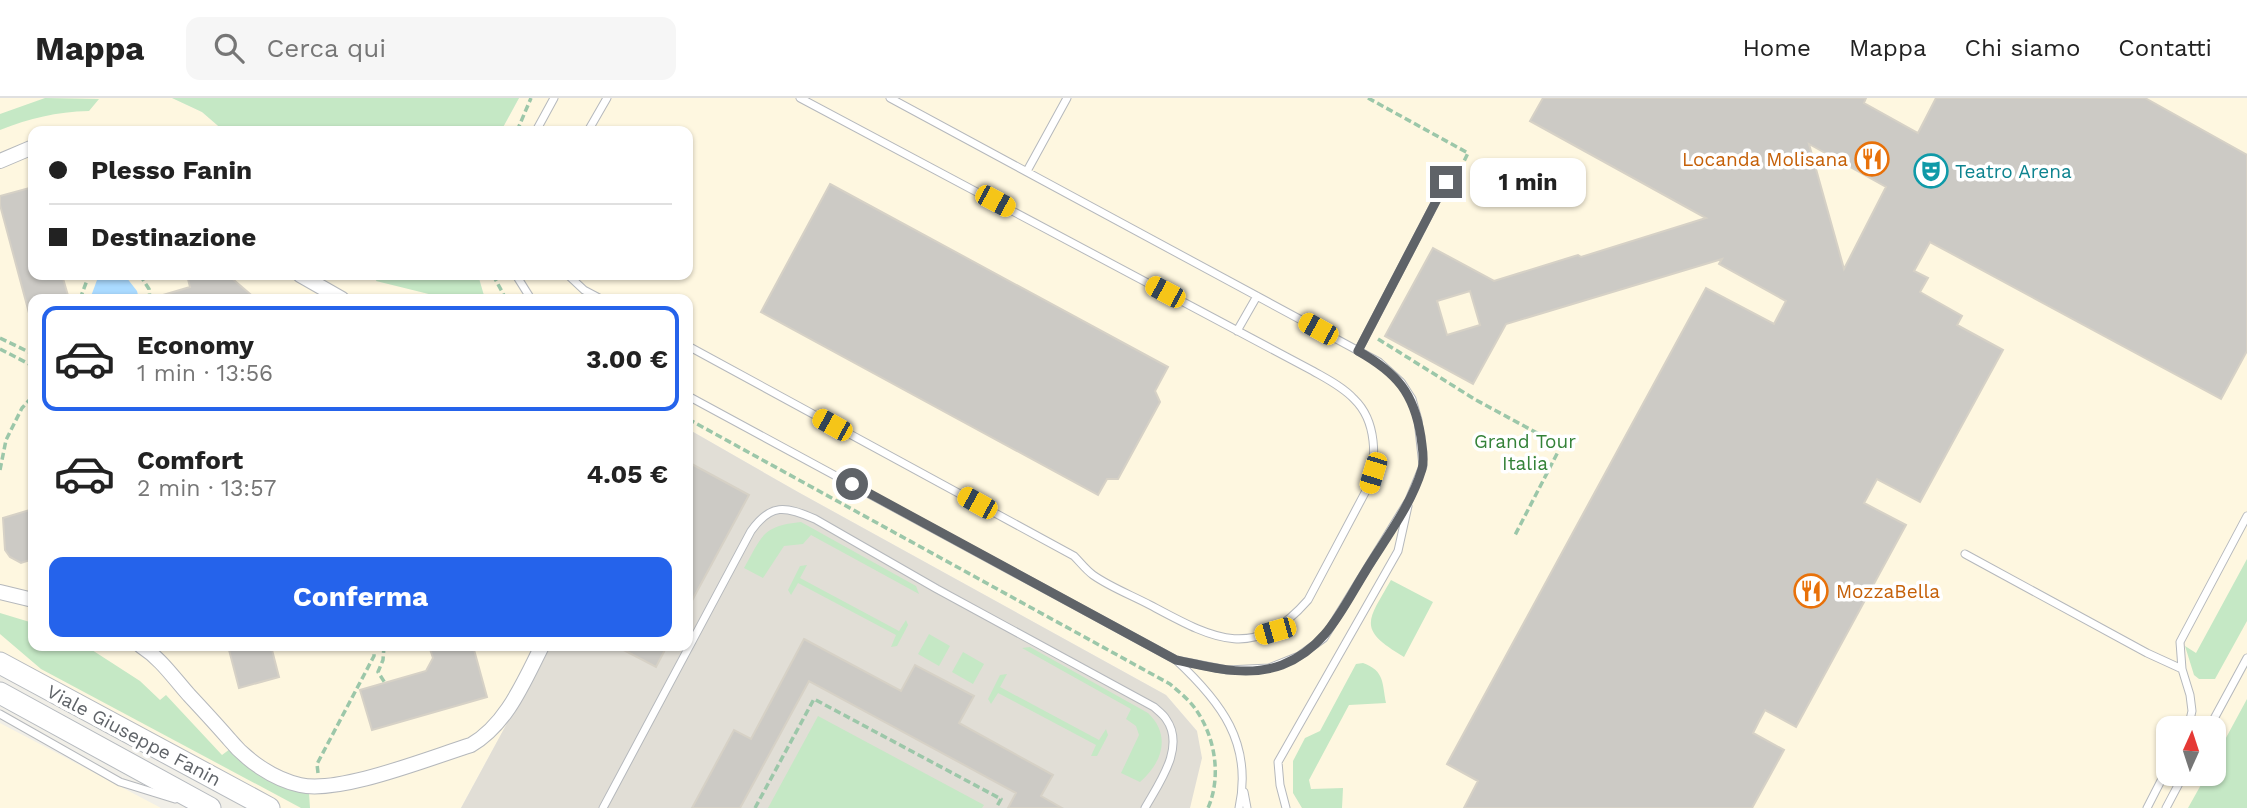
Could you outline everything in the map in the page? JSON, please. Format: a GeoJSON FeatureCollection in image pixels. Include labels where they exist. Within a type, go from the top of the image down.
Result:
{"type":"FeatureCollection","features":[{"type":"Feature","properties":{"kind":"main road","name":"Viale Giuseppe Fanin"},"geometry":{"type":"LineString","coordinates":[[0,663],[269,808]]}},
{"type":"Feature","properties":{"kind":"main road","name":"Viale Giuseppe Fanin"},"geometry":{"type":"LineString","coordinates":[[0,694],[209,807]]}},
{"type":"Feature","properties":{"kind":"street"},"geometry":{"type":"LineString","coordinates":[[0,161],[28,149]]}},
{"type":"Feature","properties":{"kind":"street"},"geometry":{"type":"LineString","coordinates":[[309,280],[333,294]]}},
{"type":"Feature","properties":{"kind":"street"},"geometry":{"type":"LineString","coordinates":[[0,592],[28,599]]}},
{"type":"Feature","properties":{"kind":"street"},"geometry":{"type":"LineString","coordinates":[[147,651],[167,667],[232,743],[252,761],[276,776],[300,785],[319,786],[361,779],[471,746],[495,727],[539,651]]}},
{"type":"Feature","properties":{"kind":"lane"},"geometry":{"type":"LineString","coordinates":[[539,126],[554,98]]}},
{"type":"Feature","properties":{"kind":"lane"},"geometry":{"type":"LineString","coordinates":[[591,126],[607,98]]}},
{"type":"Feature","properties":{"kind":"lane"},"geometry":{"type":"LineString","coordinates":[[693,349],[1074,556],[1092,574],[1110,584],[1211,635],[1226,639],[1243,639],[1275,631],[1308,600],[1368,487],[1373,473],[1371,429],[1356,400],[1326,378],[800,98]]}},
{"type":"Feature","properties":{"kind":"lane"},"geometry":{"type":"LineString","coordinates":[[890,98],[1379,362],[1401,382],[1412,399],[1418,420],[1423,466],[1409,500],[1324,638],[1311,649],[1283,664],[1250,671],[1227,670],[1176,660]]}},
{"type":"Feature","properties":{"kind":"lane"},"geometry":{"type":"LineString","coordinates":[[1027,171],[1067,98]]}},
{"type":"Feature","properties":{"kind":"lane"},"geometry":{"type":"LineString","coordinates":[[1358,351],[1449,185]]}},
{"type":"Feature","properties":{"kind":"lane"},"geometry":{"type":"LineString","coordinates":[[573,280],[592,294]]}},
{"type":"Feature","properties":{"kind":"lane"},"geometry":{"type":"LineString","coordinates":[[1237,331],[1257,296]]}},
{"type":"Feature","properties":{"kind":"lane"},"geometry":{"type":"LineString","coordinates":[[693,399],[1176,660],[1203,685],[1223,710],[1237,739],[1247,808]]}},
{"type":"Feature","properties":{"kind":"lane"},"geometry":{"type":"LineString","coordinates":[[1286,808],[1278,762],[1398,551],[1409,500]]}},
{"type":"Feature","properties":{"kind":"lane"},"geometry":{"type":"LineString","coordinates":[[693,640],[762,514],[779,509],[797,511],[1154,707],[1167,719],[1172,736],[1172,754],[1145,808]]}},
{"type":"Feature","properties":{"kind":"lane"},"geometry":{"type":"LineString","coordinates":[[2191,716],[2190,695],[2182,669],[2180,642],[2247,516]]}},
{"type":"Feature","properties":{"kind":"lane"},"geometry":{"type":"LineString","coordinates":[[1965,554],[2147,653],[2182,669]]}},
{"type":"Feature","properties":{"kind":"lane"},"geometry":{"type":"LineString","coordinates":[[603,808],[687,651]]}},
{"type":"Feature","properties":{"kind":"lane"},"geometry":{"type":"LineString","coordinates":[[2216,716],[2247,658]]}},
{"type":"Feature","properties":{"kind":"lane"},"geometry":{"type":"LineString","coordinates":[[0,714],[120,782],[209,807]]}},
{"type":"Feature","properties":{"kind":"lane"},"geometry":{"type":"LineString","coordinates":[[1239,808],[1242,770]]}},
{"type":"Feature","properties":{"kind":"lane"},"geometry":{"type":"LineString","coordinates":[[2147,808],[2158,786]]}},
{"type":"Feature","properties":{"kind":"lane"},"geometry":{"type":"LineString","coordinates":[[2166,808],[2178,786]]}},
{"type":"Feature","properties":{"kind":"path"},"geometry":{"type":"LineString","coordinates":[[518,126],[531,98]]}},
{"type":"Feature","properties":{"kind":"path"},"geometry":{"type":"LineString","coordinates":[[1368,98],[1468,153],[1449,185]]}},
{"type":"Feature","properties":{"kind":"path"},"geometry":{"type":"LineString","coordinates":[[0,338],[28,352]]}},
{"type":"Feature","properties":{"kind":"path"},"geometry":{"type":"LineString","coordinates":[[1378,338],[1476,400],[1560,446],[1514,537]]}},
{"type":"Feature","properties":{"kind":"path"},"geometry":{"type":"LineString","coordinates":[[0,349],[28,363]]}},
{"type":"Feature","properties":{"kind":"path"},"geometry":{"type":"LineString","coordinates":[[0,470],[6,440],[28,401]]}},
{"type":"Feature","properties":{"kind":"path"},"geometry":{"type":"LineString","coordinates":[[693,422],[1170,684],[1194,707],[1211,738],[1216,769],[1208,808]]}},
{"type":"Feature","properties":{"kind":"path"},"geometry":{"type":"LineString","coordinates":[[0,440],[6,440]]}},
{"type":"Feature","properties":{"kind":"path"},"geometry":{"type":"LineString","coordinates":[[319,786],[317,764],[374,656],[374,651]]}},
{"type":"Feature","properties":{"kind":"path"},"geometry":{"type":"LineString","coordinates":[[384,651],[378,672],[385,683]]}},
{"type":"Feature","properties":{"kind":"path"},"geometry":{"type":"LineString","coordinates":[[755,808],[814,699],[1001,799],[996,808]]}},
{"type":"Feature","properties":{"kind":"shaded area"},"geometry":{"type":"Polygon","coordinates":[[[0,98],[172,98],[202,112],[218,126],[28,126],[28,280],[376,280],[430,294],[28,294],[28,651],[546,651],[461,808],[269,808],[0,661],[0,98]]]}},
{"type":"Feature","properties":{"kind":"shaded area","name":"Grand Tour Italia"},"geometry":{"type":"Polygon","coordinates":[[[519,98],[2247,98],[2247,808],[1190,808],[1197,731],[1166,695],[693,432],[693,294],[484,294],[479,280],[693,280],[693,126],[504,126],[519,98]]]}},
{"type":"Feature","properties":{"kind":"shaded area"},"geometry":{"type":"Polygon","coordinates":[[[693,432],[1166,695],[1197,731],[1202,758],[1190,808],[461,808],[546,651],[693,651],[693,432]]]}},
{"type":"Feature","properties":{"kind":"shaded area"},"geometry":{"type":"Polygon","coordinates":[[[0,723],[161,808],[0,808],[0,723]]]}},
{"type":"Feature","properties":{"kind":"green space"},"geometry":{"type":"Polygon","coordinates":[[[45,98],[99,99],[89,111],[43,116],[0,130],[0,114],[45,98]]]}},
{"type":"Feature","properties":{"kind":"green space"},"geometry":{"type":"Polygon","coordinates":[[[172,98],[519,98],[504,126],[218,126],[202,112],[172,98]]]}},
{"type":"Feature","properties":{"kind":"green space"},"geometry":{"type":"Polygon","coordinates":[[[479,280],[484,294],[429,294],[376,281],[479,280]]]}},
{"type":"Feature","properties":{"kind":"green space"},"geometry":{"type":"Polygon","coordinates":[[[801,522],[916,586],[919,594],[811,535],[803,544],[784,546],[763,578],[744,568],[765,534],[778,526],[801,522]]]}},
{"type":"Feature","properties":{"kind":"green space"},"geometry":{"type":"Polygon","coordinates":[[[2247,559],[2247,621],[2215,679],[2199,679],[2194,675],[2185,646],[2196,653],[2247,559]]]}},
{"type":"Feature","properties":{"kind":"green space"},"geometry":{"type":"Polygon","coordinates":[[[807,565],[800,578],[899,631],[906,620],[908,625],[897,646],[891,647],[896,635],[798,583],[791,595],[788,590],[800,566],[807,565]]]}},
{"type":"Feature","properties":{"kind":"green space"},"geometry":{"type":"Polygon","coordinates":[[[1391,580],[1433,602],[1404,657],[1379,639],[1371,624],[1376,606],[1391,580]]]}},
{"type":"Feature","properties":{"kind":"green space"},"geometry":{"type":"Polygon","coordinates":[[[0,613],[28,621],[28,651],[94,651],[140,681],[160,700],[166,695],[222,755],[230,749],[265,779],[309,793],[310,808],[301,808],[41,669],[0,634],[0,613]]]}},
{"type":"Feature","properties":{"kind":"green space"},"geometry":{"type":"Polygon","coordinates":[[[929,634],[950,646],[939,666],[918,654],[929,634]]]}},
{"type":"Feature","properties":{"kind":"green space"},"geometry":{"type":"Polygon","coordinates":[[[1030,647],[1148,713],[1155,721],[1162,739],[1159,757],[1140,782],[1121,773],[1139,735],[1136,726],[1126,719],[1131,709],[1022,648],[1030,647]]]}},
{"type":"Feature","properties":{"kind":"green space"},"geometry":{"type":"Polygon","coordinates":[[[963,652],[984,664],[973,684],[952,672],[963,652]]]}},
{"type":"Feature","properties":{"kind":"green space"},"geometry":{"type":"Polygon","coordinates":[[[1363,663],[1379,674],[1386,703],[1349,705],[1309,780],[1311,789],[1343,788],[1342,808],[1302,808],[1293,793],[1293,761],[1305,738],[1320,731],[1356,664],[1363,663]]]}},
{"type":"Feature","properties":{"kind":"green space"},"geometry":{"type":"Polygon","coordinates":[[[1007,674],[1000,687],[1099,740],[1106,729],[1108,735],[1097,756],[1091,756],[1096,745],[998,693],[991,704],[988,699],[1000,675],[1007,674]]]}},
{"type":"Feature","properties":{"kind":"green space"},"geometry":{"type":"Polygon","coordinates":[[[2247,699],[2247,808],[2188,808],[2200,786],[2226,786],[2226,738],[2247,699]]]}},
{"type":"Feature","properties":{"kind":"green space"},"geometry":{"type":"Polygon","coordinates":[[[818,716],[984,805],[982,808],[768,808],[818,716]]]}},
{"type":"Feature","properties":{"kind":"water"},"geometry":{"type":"Polygon","coordinates":[[[97,280],[128,280],[138,294],[92,294],[97,280]]]}},
{"type":"Feature","properties":{"kind":"building"},"geometry":{"type":"Polygon","coordinates":[[[1543,98],[1866,98],[1864,103],[1918,133],[1936,98],[2145,98],[2247,155],[2247,351],[2221,399],[1930,242],[1914,271],[1928,278],[1920,292],[1962,316],[1957,325],[2003,350],[1920,502],[1877,479],[1864,503],[1906,525],[1796,727],[1765,710],[1759,721],[1753,733],[1784,750],[1752,808],[1464,808],[1478,781],[1447,764],[1706,288],[1774,324],[1786,301],[1719,264],[1722,259],[1506,324],[1473,384],[1385,336],[1433,248],[1494,281],[1706,218],[1530,121],[1543,98]],[[1809,144],[1844,269],[1886,187],[1809,144]],[[1470,291],[1437,301],[1447,335],[1480,325],[1470,291]]]}},
{"type":"Feature","properties":{"kind":"building"},"geometry":{"type":"Polygon","coordinates":[[[830,184],[1168,367],[1155,391],[1160,402],[1118,479],[1107,479],[1098,495],[761,312],[830,184]]]}},
{"type":"Feature","properties":{"kind":"building"},"geometry":{"type":"Polygon","coordinates":[[[28,188],[28,280],[63,280],[68,294],[28,294],[28,309],[0,205],[0,196],[28,188]]]}},
{"type":"Feature","properties":{"kind":"building"},"geometry":{"type":"Polygon","coordinates":[[[188,280],[234,280],[250,294],[166,294],[190,287],[188,280]]]}},
{"type":"Feature","properties":{"kind":"building"},"geometry":{"type":"Polygon","coordinates":[[[693,465],[749,495],[693,599],[693,465]]]}},
{"type":"Feature","properties":{"kind":"building"},"geometry":{"type":"Polygon","coordinates":[[[28,510],[28,561],[21,563],[10,557],[5,550],[3,518],[28,510]]]}},
{"type":"Feature","properties":{"kind":"building"},"geometry":{"type":"Polygon","coordinates":[[[804,639],[901,691],[915,665],[974,696],[959,723],[1053,775],[1041,796],[1062,808],[1008,808],[1016,793],[809,681],[740,808],[692,808],[734,730],[751,739],[804,639]]]}},
{"type":"Feature","properties":{"kind":"building"},"geometry":{"type":"Polygon","coordinates":[[[229,651],[272,651],[279,677],[239,688],[229,651]]]}},
{"type":"Feature","properties":{"kind":"building"},"geometry":{"type":"Polygon","coordinates":[[[431,651],[474,651],[487,697],[372,730],[360,690],[426,671],[433,658],[431,651]]]}},
{"type":"Feature","properties":{"kind":"building"},"geometry":{"type":"Polygon","coordinates":[[[626,651],[664,651],[656,667],[626,651]]]}},
{"type":"Feature","properties":{"kind":"place","name":"Locanda Molisana"},"geometry":{"type":"Point","coordinates":[1872,159]}},
{"type":"Feature","properties":{"kind":"place","name":"Teatro Arena"},"geometry":{"type":"Point","coordinates":[1931,171]}},
{"type":"Feature","properties":{"kind":"place","name":"MozzaBella"},"geometry":{"type":"Point","coordinates":[1811,591]}},
{"type":"Feature","properties":{"kind":"route"},"geometry":{"type":"LineString","coordinates":[[852,484],[1176,660],[1227,670],[1250,671],[1283,664],[1299,656],[1324,638],[1409,500],[1423,466],[1418,420],[1412,399],[1401,382],[1379,362],[1358,351],[1446,182]]}}]}
